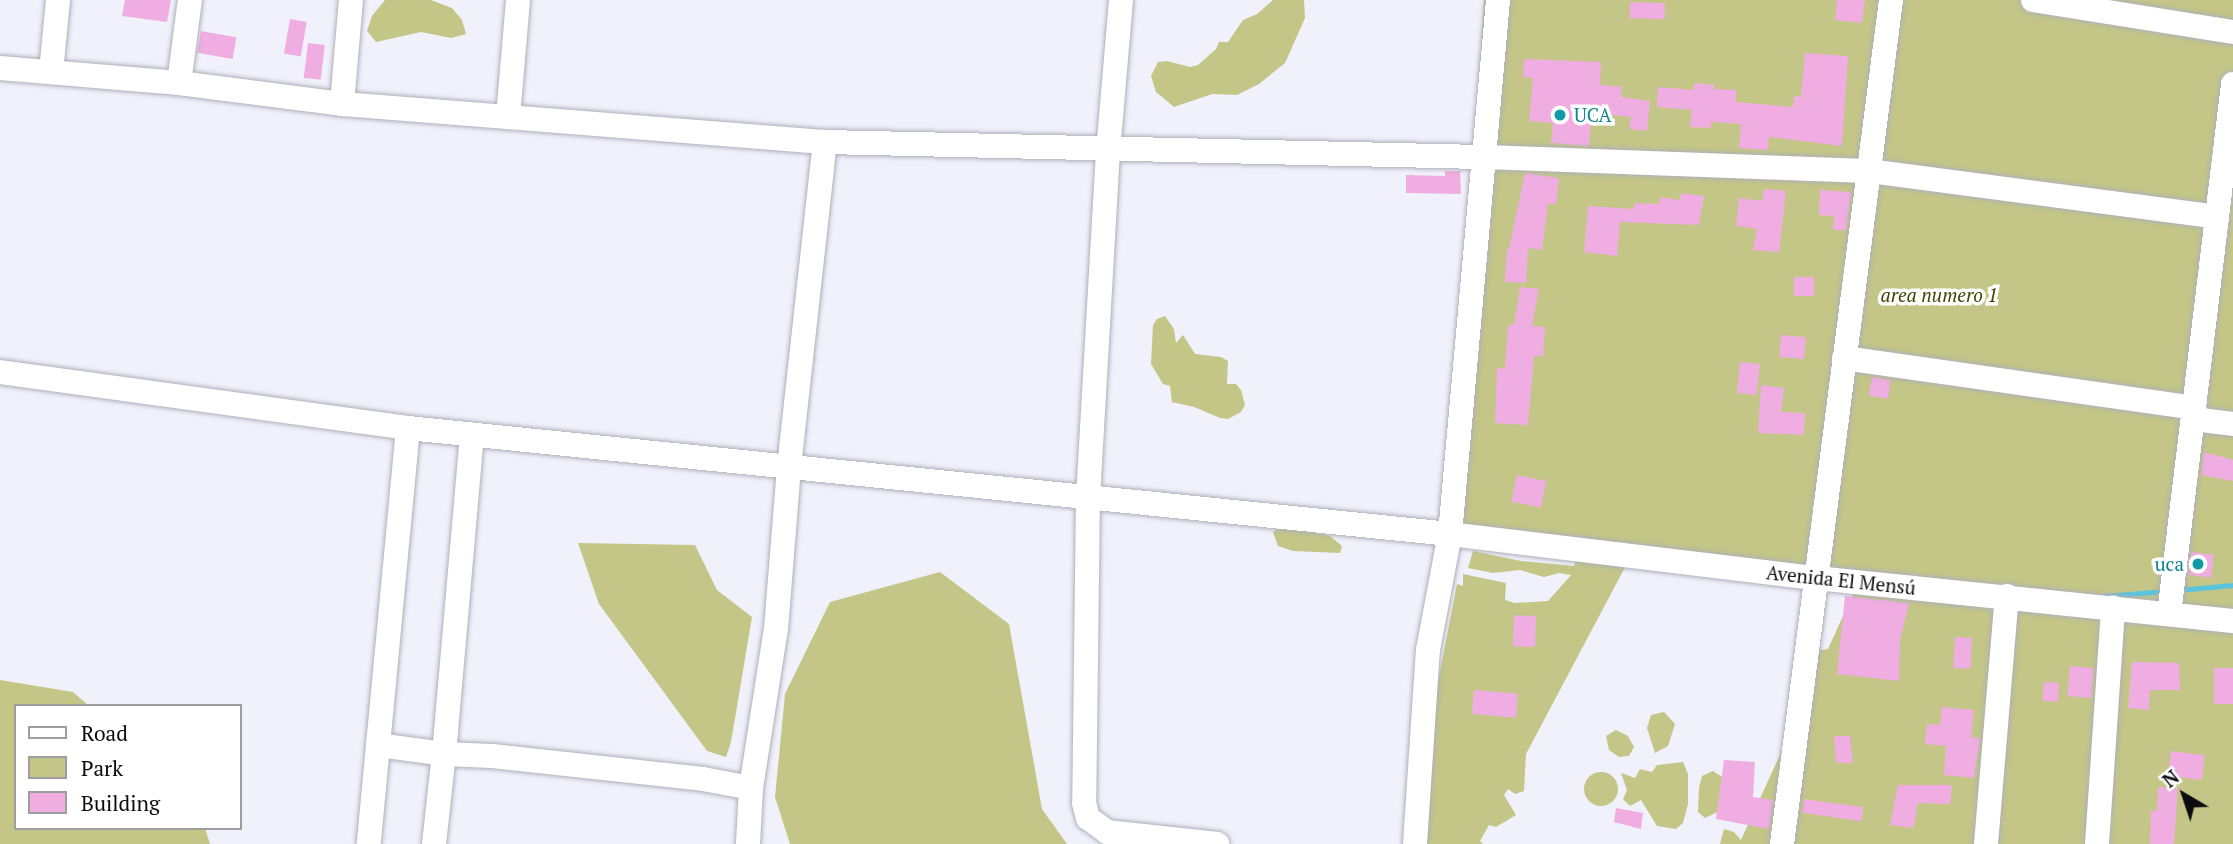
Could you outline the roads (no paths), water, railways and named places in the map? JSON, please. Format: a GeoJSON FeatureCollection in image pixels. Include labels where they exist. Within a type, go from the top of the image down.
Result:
{"type":"FeatureCollection","features":[{"type":"Feature","properties":{"kind":"street"},"geometry":{"type":"LineString","coordinates":[[51,72],[58,0]]}},
{"type":"Feature","properties":{"kind":"street"},"geometry":{"type":"LineString","coordinates":[[179,83],[190,0]]}},
{"type":"Feature","properties":{"kind":"street"},"geometry":{"type":"LineString","coordinates":[[342,104],[351,0]]}},
{"type":"Feature","properties":{"kind":"street"},"geometry":{"type":"LineString","coordinates":[[508,117],[518,0]]}},
{"type":"Feature","properties":{"kind":"street"},"geometry":{"type":"LineString","coordinates":[[1121,0],[1108,151],[1088,498],[1084,803],[1088,818],[1107,832],[1217,844]]}},
{"type":"Feature","properties":{"kind":"street"},"geometry":{"type":"LineString","coordinates":[[1415,844],[1428,650],[1450,534],[1498,0]]}},
{"type":"Feature","properties":{"kind":"street"},"geometry":{"type":"LineString","coordinates":[[1782,844],[1891,0]]}},
{"type":"Feature","properties":{"kind":"street"},"geometry":{"type":"LineString","coordinates":[[2032,0],[2233,32]]}},
{"type":"Feature","properties":{"kind":"street"},"geometry":{"type":"LineString","coordinates":[[0,68],[179,83],[342,104],[825,142],[1108,151],[1483,157],[1869,171],[2217,217]]}},
{"type":"Feature","properties":{"kind":"street"},"geometry":{"type":"LineString","coordinates":[[2169,614],[2233,85]]}},
{"type":"Feature","properties":{"kind":"street"},"geometry":{"type":"LineString","coordinates":[[748,844],[751,788],[776,629],[789,467],[825,142]]}},
{"type":"Feature","properties":{"kind":"street"},"geometry":{"type":"LineString","coordinates":[[1844,358],[2193,414],[2233,424]]}},
{"type":"Feature","properties":{"kind":"street","name":"Avenida El Mensú"},"geometry":{"type":"LineString","coordinates":[[0,372],[408,428],[1450,534],[1816,578],[2233,621]]}},
{"type":"Feature","properties":{"kind":"street"},"geometry":{"type":"LineString","coordinates":[[369,844],[408,428]]}},
{"type":"Feature","properties":{"kind":"street"},"geometry":{"type":"LineString","coordinates":[[434,844],[472,435]]}},
{"type":"Feature","properties":{"kind":"street"},"geometry":{"type":"LineString","coordinates":[[1986,844],[2007,596]]}},
{"type":"Feature","properties":{"kind":"street"},"geometry":{"type":"LineString","coordinates":[[2097,844],[2113,608]]}},
{"type":"Feature","properties":{"kind":"street"},"geometry":{"type":"LineString","coordinates":[[379,745],[444,754],[492,755],[690,777],[751,788]]}},
{"type":"Feature","properties":{"kind":"waterway"},"geometry":{"type":"LineString","coordinates":[[2178,590],[2233,585]]}},
{"type":"Feature","properties":{"kind":"waterway"},"geometry":{"type":"LineString","coordinates":[[2105,596],[2165,591]]}},
{"type":"Feature","properties":{"kind":"place","name":"UCA"},"geometry":{"type":"Point","coordinates":[1560,115]}},
{"type":"Feature","properties":{"kind":"place","name":"uca"},"geometry":{"type":"Point","coordinates":[2198,564]}},
{"type":"Feature","properties":{"kind":"park label","name":"area numero 1"},"geometry":{"type":"Point","coordinates":[1939,295]}}]}
